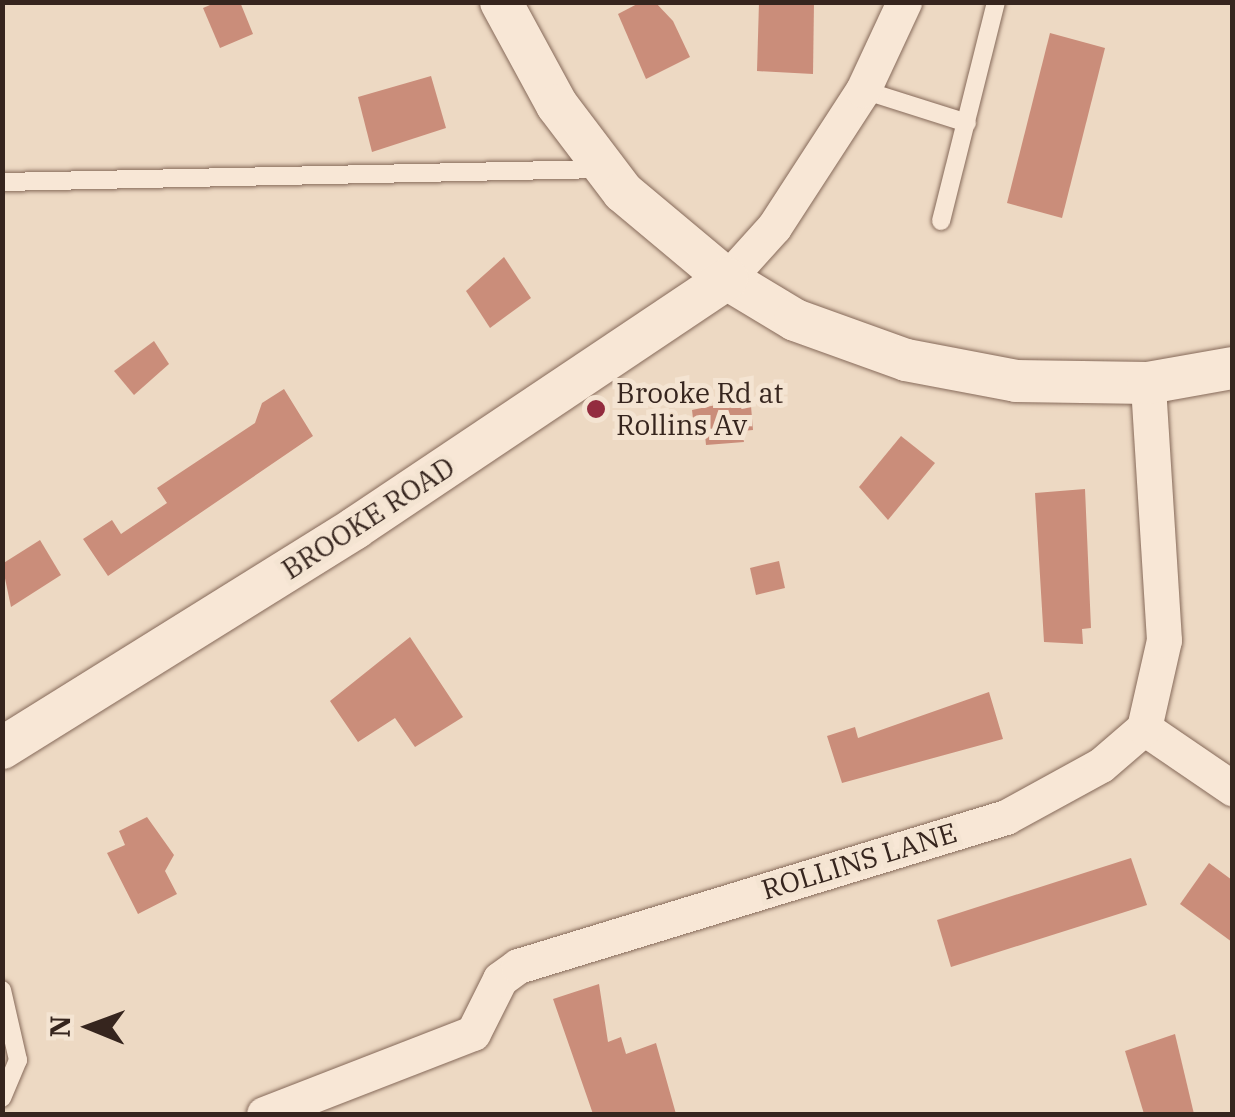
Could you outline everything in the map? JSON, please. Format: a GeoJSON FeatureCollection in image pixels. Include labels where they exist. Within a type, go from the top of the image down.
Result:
{"type":"FeatureCollection","features":[{"type":"Feature","properties":{"kind":"street"},"geometry":{"type":"LineString","coordinates":[[501,2],[602,168],[726,278],[795,320],[942,369],[1016,382],[1148,383],[1232,368]]}},
{"type":"Feature","properties":{"kind":"street"},"geometry":{"type":"LineString","coordinates":[[726,278],[774,227],[863,90],[904,2]]}},
{"type":"Feature","properties":{"kind":"street","name":"BROOKE ROAD"},"geometry":{"type":"LineString","coordinates":[[2,748],[288,571],[726,278]]}},
{"type":"Feature","properties":{"kind":"street"},"geometry":{"type":"LineString","coordinates":[[1148,383],[1165,593],[1144,728],[1232,788]]}},
{"type":"Feature","properties":{"kind":"street","name":"ROLLINS LANE"},"geometry":{"type":"LineString","coordinates":[[264,1114],[474,1033],[500,979],[518,966],[1041,804],[1144,728]]}},
{"type":"Feature","properties":{"kind":"lane"},"geometry":{"type":"LineString","coordinates":[[888,2],[888,39]]}},
{"type":"Feature","properties":{"kind":"lane"},"geometry":{"type":"LineString","coordinates":[[941,221],[996,2]]}},
{"type":"Feature","properties":{"kind":"lane"},"geometry":{"type":"LineString","coordinates":[[863,90],[966,122]]}},
{"type":"Feature","properties":{"kind":"lane"},"geometry":{"type":"LineString","coordinates":[[2,182],[602,168]]}},
{"type":"Feature","properties":{"kind":"lane"},"geometry":{"type":"LineString","coordinates":[[2,990],[18,1060],[2,1098]]}},
{"type":"Feature","properties":{"kind":"building"},"geometry":{"type":"Polygon","coordinates":[[[217,2],[240,2],[253,34],[220,48],[203,8],[217,2]]]}},
{"type":"Feature","properties":{"kind":"building"},"geometry":{"type":"Polygon","coordinates":[[[641,2],[655,2],[673,21],[690,57],[646,79],[618,14],[641,2]]]}},
{"type":"Feature","properties":{"kind":"building"},"geometry":{"type":"Polygon","coordinates":[[[759,2],[814,2],[813,74],[757,71],[759,2]]]}},
{"type":"Feature","properties":{"kind":"building"},"geometry":{"type":"Polygon","coordinates":[[[1050,33],[1105,48],[1062,218],[1007,203],[1050,33]]]}},
{"type":"Feature","properties":{"kind":"building"},"geometry":{"type":"Polygon","coordinates":[[[431,76],[446,128],[372,152],[358,97],[431,76]]]}},
{"type":"Feature","properties":{"kind":"building"},"geometry":{"type":"Polygon","coordinates":[[[504,257],[531,298],[490,328],[466,291],[504,257]]]}},
{"type":"Feature","properties":{"kind":"building"},"geometry":{"type":"Polygon","coordinates":[[[154,341],[169,364],[134,395],[114,371],[154,341]]]}},
{"type":"Feature","properties":{"kind":"building"},"geometry":{"type":"Polygon","coordinates":[[[284,389],[313,436],[108,576],[83,539],[112,520],[121,534],[167,503],[157,488],[255,423],[262,403],[284,389]]]}},
{"type":"Feature","properties":{"kind":"building"},"geometry":{"type":"Polygon","coordinates":[[[735,401],[751,406],[753,430],[742,431],[744,442],[706,445],[705,435],[695,436],[692,410],[735,401]]]}},
{"type":"Feature","properties":{"kind":"building"},"geometry":{"type":"Polygon","coordinates":[[[901,436],[935,463],[888,520],[859,487],[901,436]]]}},
{"type":"Feature","properties":{"kind":"building"},"geometry":{"type":"Polygon","coordinates":[[[1085,489],[1091,628],[1082,629],[1083,644],[1044,642],[1035,493],[1085,489]]]}},
{"type":"Feature","properties":{"kind":"building"},"geometry":{"type":"Polygon","coordinates":[[[40,540],[61,575],[11,607],[2,564],[40,540]]]}},
{"type":"Feature","properties":{"kind":"building"},"geometry":{"type":"Polygon","coordinates":[[[779,561],[785,588],[756,595],[750,568],[779,561]]]}},
{"type":"Feature","properties":{"kind":"building"},"geometry":{"type":"Polygon","coordinates":[[[410,637],[463,717],[415,747],[395,718],[358,742],[330,701],[410,637]]]}},
{"type":"Feature","properties":{"kind":"building"},"geometry":{"type":"Polygon","coordinates":[[[989,692],[1003,739],[842,783],[827,736],[855,727],[858,738],[989,692]]]}},
{"type":"Feature","properties":{"kind":"building"},"geometry":{"type":"Polygon","coordinates":[[[147,817],[174,855],[165,871],[177,894],[138,914],[107,853],[125,845],[119,831],[147,817]]]}},
{"type":"Feature","properties":{"kind":"building"},"geometry":{"type":"Polygon","coordinates":[[[1131,858],[1147,905],[951,967],[937,920],[1131,858]]]}},
{"type":"Feature","properties":{"kind":"building"},"geometry":{"type":"Polygon","coordinates":[[[1209,863],[1232,880],[1232,942],[1180,904],[1209,863]]]}},
{"type":"Feature","properties":{"kind":"building"},"geometry":{"type":"Polygon","coordinates":[[[599,984],[608,1042],[621,1037],[626,1054],[656,1043],[676,1114],[593,1114],[553,999],[599,984]]]}},
{"type":"Feature","properties":{"kind":"building"},"geometry":{"type":"Polygon","coordinates":[[[1175,1034],[1194,1114],[1144,1114],[1125,1051],[1175,1034]]]}},
{"type":"Feature","properties":{"kind":"place","name":"Brooke Rd at Rollins Av"},"geometry":{"type":"Point","coordinates":[596,409]}}]}
